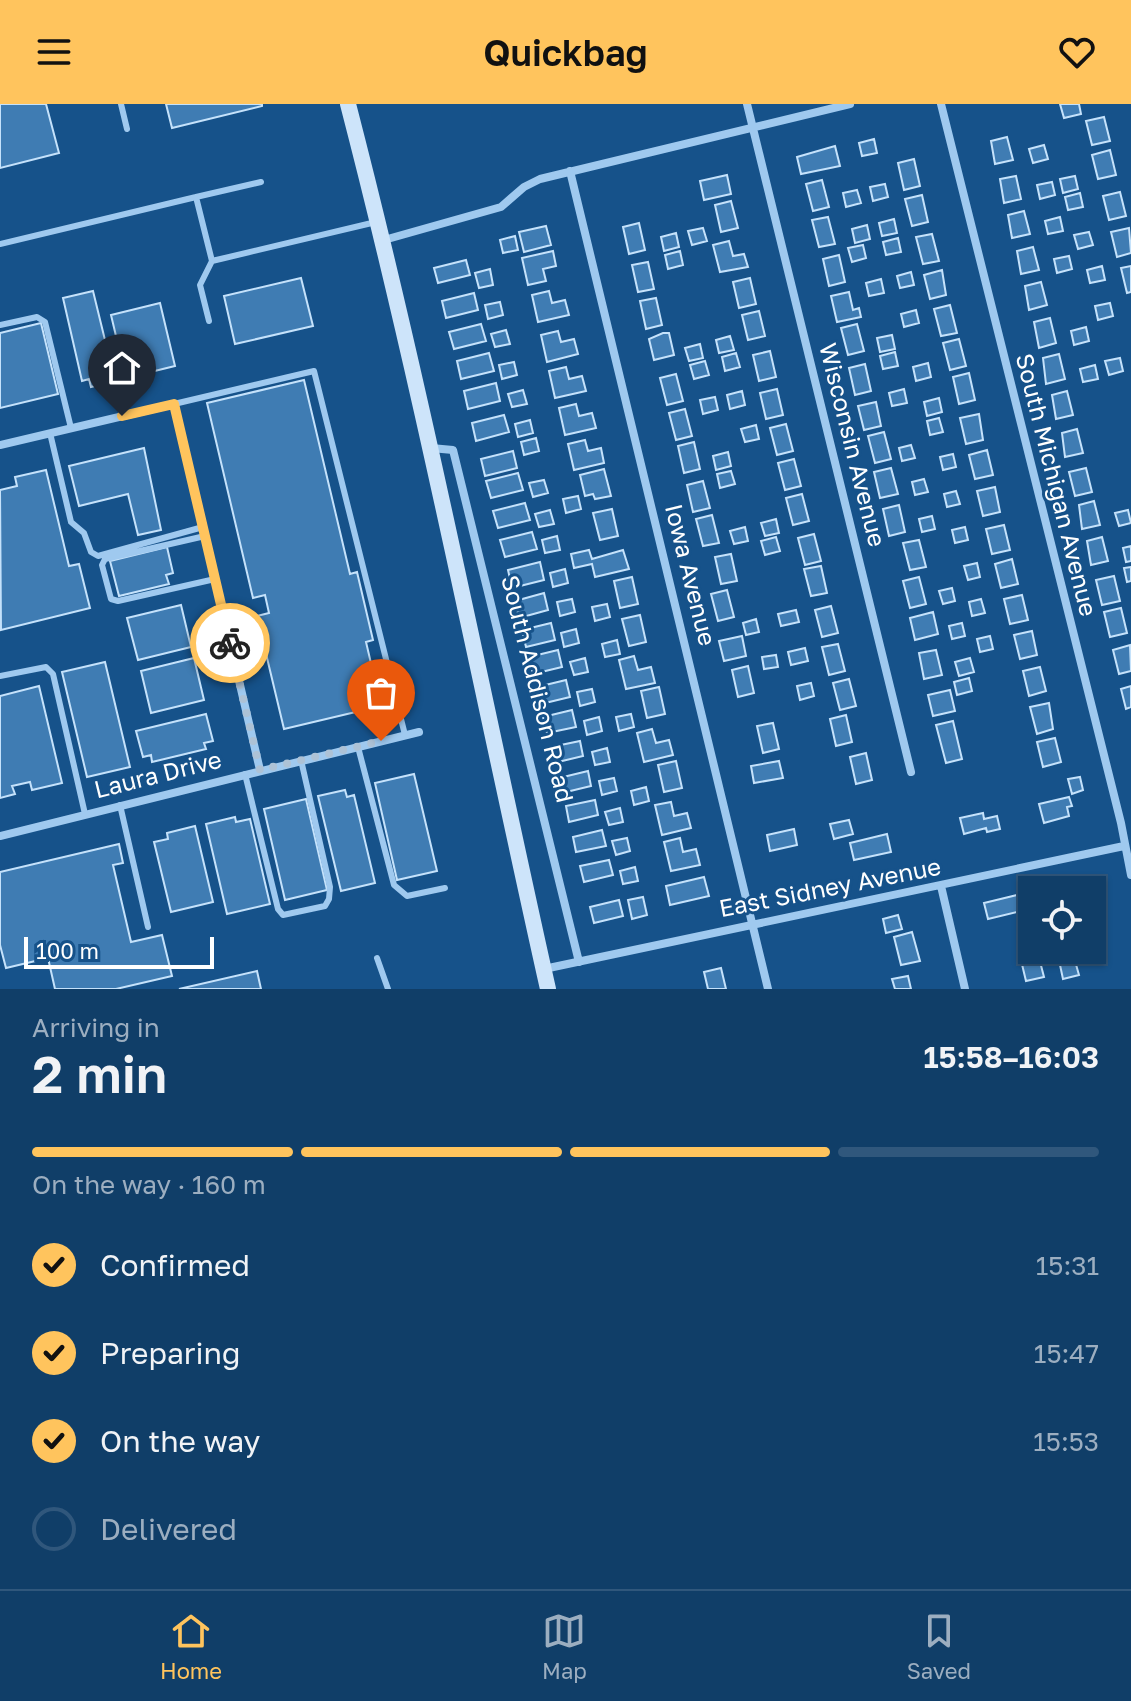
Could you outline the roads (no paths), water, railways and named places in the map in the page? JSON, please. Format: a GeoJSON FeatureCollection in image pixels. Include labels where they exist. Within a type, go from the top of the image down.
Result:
{"type":"FeatureCollection","features":[{"type":"Feature","properties":{"kind":"street","name":"South Addison Road"},"geometry":{"type":"LineString","coordinates":[[348,104],[384,240],[548,989]]}},
{"type":"Feature","properties":{"kind":"street","name":"Wisconsin Avenue"},"geometry":{"type":"LineString","coordinates":[[747,104],[911,772]]}},
{"type":"Feature","properties":{"kind":"street"},"geometry":{"type":"LineString","coordinates":[[384,240],[501,207],[524,187],[540,179],[850,104]]}},
{"type":"Feature","properties":{"kind":"street","name":"South Michigan Avenue"},"geometry":{"type":"LineString","coordinates":[[941,104],[1121,823],[1131,875]]}},
{"type":"Feature","properties":{"kind":"street","name":"Iowa Avenue"},"geometry":{"type":"LineString","coordinates":[[570,171],[768,989]]}},
{"type":"Feature","properties":{"kind":"street"},"geometry":{"type":"LineString","coordinates":[[0,445],[174,404],[260,770]]}},
{"type":"Feature","properties":{"kind":"street","name":"South Addison Road"},"geometry":{"type":"LineString","coordinates":[[431,448],[453,450],[579,962]]}},
{"type":"Feature","properties":{"kind":"street","name":"Laura Drive"},"geometry":{"type":"LineString","coordinates":[[0,836],[419,732]]}},
{"type":"Feature","properties":{"kind":"street","name":"East Sidney Avenue"},"geometry":{"type":"LineString","coordinates":[[543,969],[1124,846]]}},
{"type":"Feature","properties":{"kind":"street"},"geometry":{"type":"LineString","coordinates":[[941,886],[965,989]]}},
{"type":"Feature","properties":{"kind":"lane"},"geometry":{"type":"LineString","coordinates":[[121,104],[127,129]]}},
{"type":"Feature","properties":{"kind":"lane"},"geometry":{"type":"LineString","coordinates":[[0,244],[261,182]]}},
{"type":"Feature","properties":{"kind":"lane"},"geometry":{"type":"LineString","coordinates":[[196,197],[212,261],[200,285],[209,321]]}},
{"type":"Feature","properties":{"kind":"lane"},"geometry":{"type":"LineString","coordinates":[[212,261],[379,222]]}},
{"type":"Feature","properties":{"kind":"lane"},"geometry":{"type":"LineString","coordinates":[[0,325],[37,317],[45,322],[71,428]]}},
{"type":"Feature","properties":{"kind":"lane"},"geometry":{"type":"LineString","coordinates":[[174,404],[314,371],[405,735]]}},
{"type":"Feature","properties":{"kind":"lane"},"geometry":{"type":"LineString","coordinates":[[50,433],[71,522],[84,533],[91,552],[98,556],[204,532]]}},
{"type":"Feature","properties":{"kind":"lane"},"geometry":{"type":"LineString","coordinates":[[204,532],[105,559],[102,565],[111,599],[118,601],[215,579]]}},
{"type":"Feature","properties":{"kind":"lane"},"geometry":{"type":"LineString","coordinates":[[0,676],[46,667],[53,674],[85,814]]}},
{"type":"Feature","properties":{"kind":"lane"},"geometry":{"type":"LineString","coordinates":[[358,747],[394,885],[407,896],[445,888]]}},
{"type":"Feature","properties":{"kind":"lane"},"geometry":{"type":"LineString","coordinates":[[245,774],[278,909],[283,915],[296,914],[325,906],[330,887],[301,760]]}},
{"type":"Feature","properties":{"kind":"lane"},"geometry":{"type":"LineString","coordinates":[[120,805],[148,927]]}},
{"type":"Feature","properties":{"kind":"lane"},"geometry":{"type":"LineString","coordinates":[[377,958],[388,989]]}}]}
